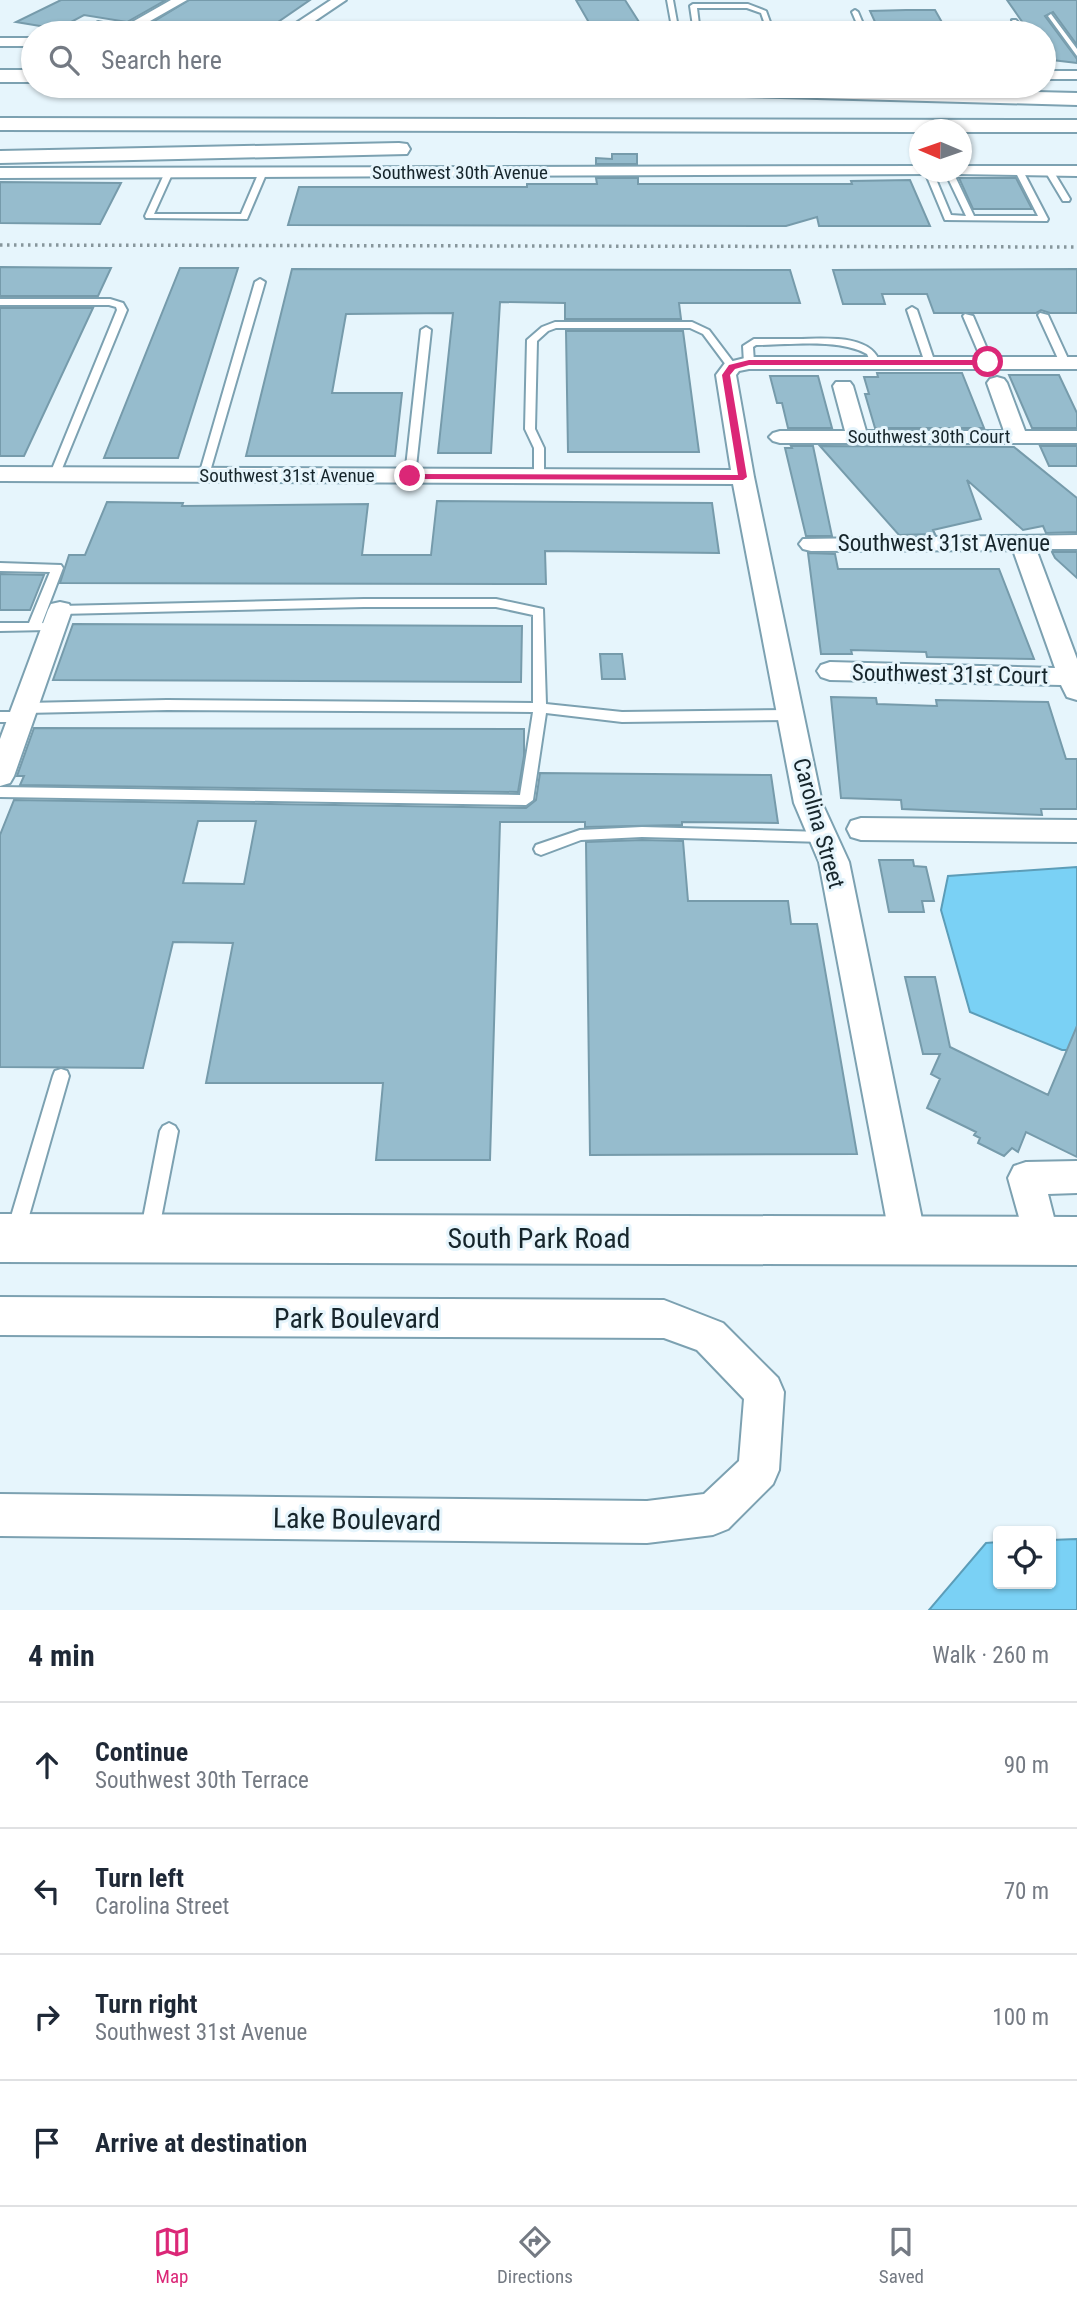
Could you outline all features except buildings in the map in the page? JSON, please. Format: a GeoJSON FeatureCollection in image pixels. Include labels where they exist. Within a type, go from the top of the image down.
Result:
{"type":"FeatureCollection","features":[{"type":"Feature","properties":{"kind":"main road"},"geometry":{"type":"LineString","coordinates":[[0,75],[21,76]]}},
{"type":"Feature","properties":{"kind":"main road"},"geometry":{"type":"LineString","coordinates":[[609,98],[1077,105]]}},
{"type":"Feature","properties":{"kind":"main road"},"geometry":{"type":"LineString","coordinates":[[1040,98],[1077,99]]}},
{"type":"Feature","properties":{"kind":"main road"},"geometry":{"type":"LineString","coordinates":[[0,104],[112,104]]}},
{"type":"Feature","properties":{"kind":"main road"},"geometry":{"type":"LineString","coordinates":[[168,104],[210,104]]}},
{"type":"Feature","properties":{"kind":"main road"},"geometry":{"type":"LineString","coordinates":[[0,114],[1077,115]]}},
{"type":"Feature","properties":{"kind":"main road"},"geometry":{"type":"LineString","coordinates":[[0,124],[1077,126]]}},
{"type":"Feature","properties":{"kind":"main road"},"geometry":{"type":"LineString","coordinates":[[0,134],[909,136]]}},
{"type":"Feature","properties":{"kind":"main road"},"geometry":{"type":"LineString","coordinates":[[487,146],[619,143],[751,135]]}},
{"type":"Feature","properties":{"kind":"main road"},"geometry":{"type":"LineString","coordinates":[[972,136],[1077,136]]}},
{"type":"Feature","properties":{"kind":"main road"},"geometry":{"type":"LineString","coordinates":[[0,157],[420,149]]}},
{"type":"Feature","properties":{"kind":"main road","name":"South Park Road"},"geometry":{"type":"LineString","coordinates":[[7,1238],[1059,1241]]}},
{"type":"Feature","properties":{"kind":"street"},"geometry":{"type":"LineString","coordinates":[[142,21],[181,0]]}},
{"type":"Feature","properties":{"kind":"street"},"geometry":{"type":"LineString","coordinates":[[307,21],[340,0]]}},
{"type":"Feature","properties":{"kind":"street"},"geometry":{"type":"LineString","coordinates":[[0,42],[21,42]]}},
{"type":"Feature","properties":{"kind":"street"},"geometry":{"type":"LineString","coordinates":[[1056,72],[1077,75]]}},
{"type":"Feature","properties":{"kind":"street"},"geometry":{"type":"LineString","coordinates":[[972,171],[1077,171]]}},
{"type":"Feature","properties":{"kind":"street","name":"Southwest 30th Avenue"},"geometry":{"type":"LineString","coordinates":[[0,173],[909,172]]}},
{"type":"Feature","properties":{"kind":"street"},"geometry":{"type":"LineString","coordinates":[[740,365],[1071,363]]}},
{"type":"Feature","properties":{"kind":"street","name":"Carolina Street"},"geometry":{"type":"LineString","coordinates":[[740,365],[726,375],[743,477],[808,803],[834,862],[908,1239]]}},
{"type":"Feature","properties":{"kind":"street"},"geometry":{"type":"LineString","coordinates":[[998,383],[1016,436]]}},
{"type":"Feature","properties":{"kind":"street"},"geometry":{"type":"LineString","coordinates":[[843,386],[857,436]]}},
{"type":"Feature","properties":{"kind":"street","name":"Southwest 30th Court"},"geometry":{"type":"LineString","coordinates":[[780,437],[1077,437]]}},
{"type":"Feature","properties":{"kind":"street","name":"Southwest 31st Avenue"},"geometry":{"type":"LineString","coordinates":[[0,474],[743,477]]}},
{"type":"Feature","properties":{"kind":"street"},"geometry":{"type":"LineString","coordinates":[[1022,542],[1074,685]]}},
{"type":"Feature","properties":{"kind":"street","name":"Southwest 31st Avenue"},"geometry":{"type":"LineString","coordinates":[[811,544],[1077,542]]}},
{"type":"Feature","properties":{"kind":"street"},"geometry":{"type":"LineString","coordinates":[[0,776],[15,714],[49,621]]}},
{"type":"Feature","properties":{"kind":"street","name":"Southwest 31st Court"},"geometry":{"type":"LineString","coordinates":[[830,671],[1074,685]]}},
{"type":"Feature","properties":{"kind":"street"},"geometry":{"type":"LineString","coordinates":[[861,829],[1077,831]]}},
{"type":"Feature","properties":{"kind":"street"},"geometry":{"type":"LineString","coordinates":[[1059,1241],[1026,1178],[1077,1177]]}},
{"type":"Feature","properties":{"kind":"street","name":"Park Boulevard"},"geometry":{"type":"LineString","coordinates":[[0,1316],[664,1319],[710,1336],[764,1392],[759,1469],[713,1514]]}},
{"type":"Feature","properties":{"kind":"street","name":"Lake Boulevard"},"geometry":{"type":"LineString","coordinates":[[0,1515],[646,1522],[713,1514]]}},
{"type":"Feature","properties":{"kind":"lane"},"geometry":{"type":"LineString","coordinates":[[670,0],[674,21]]}},
{"type":"Feature","properties":{"kind":"lane"},"geometry":{"type":"LineString","coordinates":[[695,21],[692,6],[748,6],[764,12],[767,21]]}},
{"type":"Feature","properties":{"kind":"lane"},"geometry":{"type":"LineString","coordinates":[[855,12],[859,21]]}},
{"type":"Feature","properties":{"kind":"lane"},"geometry":{"type":"LineString","coordinates":[[1051,16],[1054,21]]}},
{"type":"Feature","properties":{"kind":"lane"},"geometry":{"type":"LineString","coordinates":[[1056,23],[1077,54]]}},
{"type":"Feature","properties":{"kind":"lane"},"geometry":{"type":"LineString","coordinates":[[933,182],[948,218],[1044,219],[1019,171]]}},
{"type":"Feature","properties":{"kind":"lane"},"geometry":{"type":"LineString","coordinates":[[1049,171],[1066,200]]}},
{"type":"Feature","properties":{"kind":"lane"},"geometry":{"type":"LineString","coordinates":[[169,172],[149,216],[244,217],[263,172]]}},
{"type":"Feature","properties":{"kind":"lane"},"geometry":{"type":"LineString","coordinates":[[954,182],[971,218]]}},
{"type":"Feature","properties":{"kind":"lane"},"geometry":{"type":"LineString","coordinates":[[204,475],[260,282]]}},
{"type":"Feature","properties":{"kind":"lane"},"geometry":{"type":"LineString","coordinates":[[0,302],[110,302],[120,305],[122,310],[55,474]]}},
{"type":"Feature","properties":{"kind":"lane"},"geometry":{"type":"LineString","coordinates":[[912,310],[930,363]]}},
{"type":"Feature","properties":{"kind":"lane"},"geometry":{"type":"LineString","coordinates":[[1042,315],[1071,363]]}},
{"type":"Feature","properties":{"kind":"lane"},"geometry":{"type":"LineString","coordinates":[[968,316],[988,362]]}},
{"type":"Feature","properties":{"kind":"lane"},"geometry":{"type":"LineString","coordinates":[[539,477],[539,448],[530,429],[532,340],[545,329],[555,326],[692,325],[706,332],[740,365]]}},
{"type":"Feature","properties":{"kind":"lane"},"geometry":{"type":"LineString","coordinates":[[410,476],[426,330]]}},
{"type":"Feature","properties":{"kind":"lane"},"geometry":{"type":"LineString","coordinates":[[0,567],[57,568],[49,621]]}},
{"type":"Feature","properties":{"kind":"lane"},"geometry":{"type":"LineString","coordinates":[[0,627],[49,621],[377,603],[496,603],[539,612],[540,708],[526,800],[0,792]]}},
{"type":"Feature","properties":{"kind":"lane"},"geometry":{"type":"LineString","coordinates":[[15,714],[167,705],[540,708],[622,716],[791,715]]}},
{"type":"Feature","properties":{"kind":"lane"},"geometry":{"type":"LineString","coordinates":[[541,849],[580,835],[642,832],[823,837]]}},
{"type":"Feature","properties":{"kind":"lane"},"geometry":{"type":"LineString","coordinates":[[7,1238],[61,1076]]}},
{"type":"Feature","properties":{"kind":"lane"},"geometry":{"type":"LineString","coordinates":[[148,1238],[169,1131]]}},
{"type":"Feature","properties":{"kind":"water"},"geometry":{"type":"Polygon","coordinates":[[[1077,867],[1077,1050],[1062,1050],[970,1012],[941,910],[948,876],[1077,867]]]}},
{"type":"Feature","properties":{"kind":"water"},"geometry":{"type":"Polygon","coordinates":[[[1077,1539],[1077,1610],[929,1610],[986,1543],[993,1542],[993,1589],[1056,1589],[1056,1540],[1077,1539]]]}},
{"type":"Feature","properties":{"kind":"railway"},"geometry":{"type":"LineString","coordinates":[[0,245],[1077,247]]}},
{"type":"Feature","properties":{"kind":"route"},"geometry":{"type":"LineString","coordinates":[[410,476],[743,477],[726,375],[727,370],[732,367],[749,363],[988,362]]}}]}
